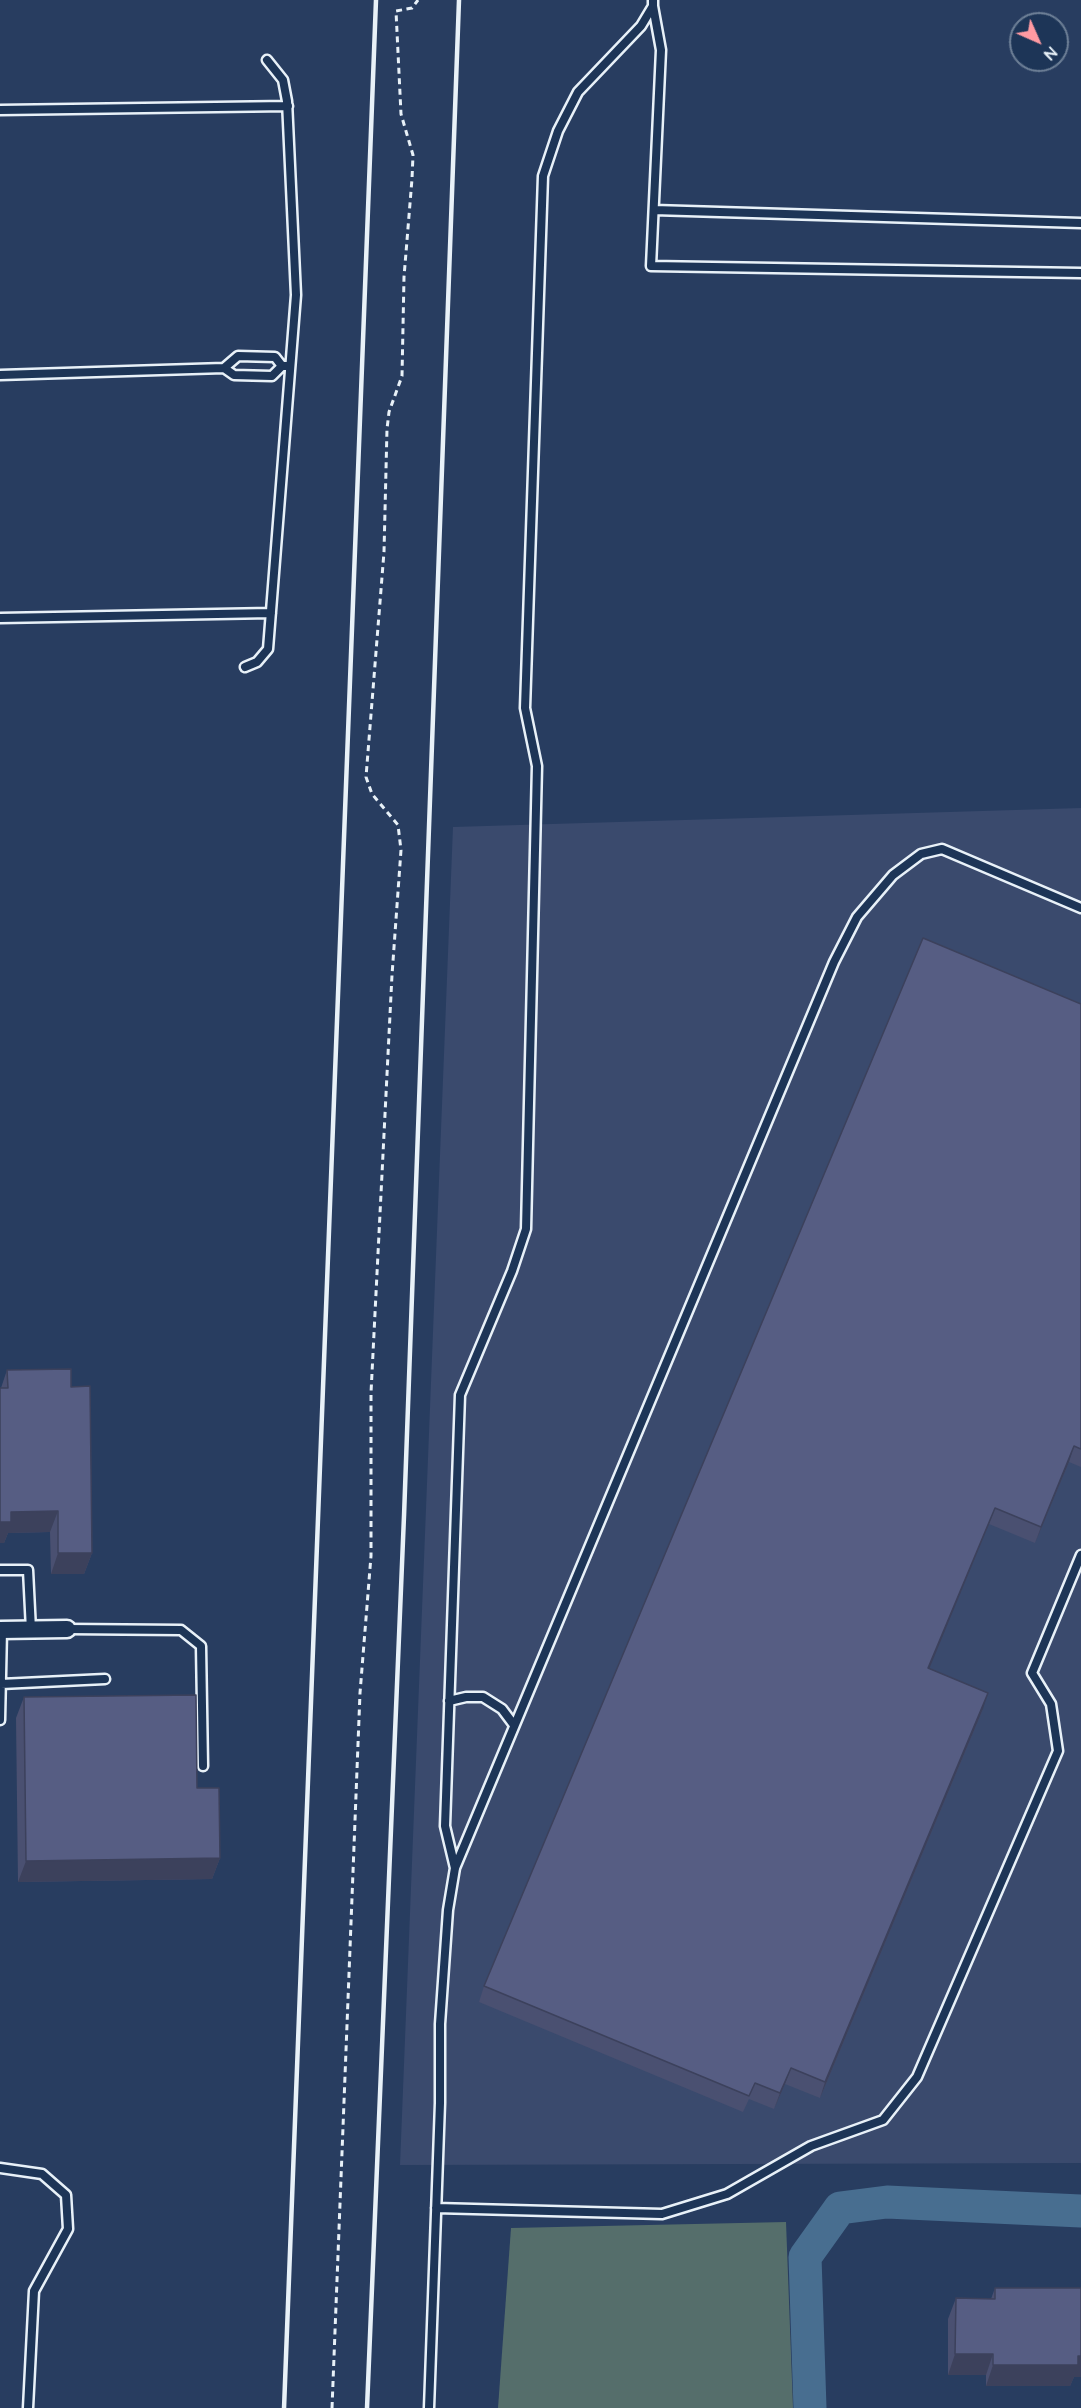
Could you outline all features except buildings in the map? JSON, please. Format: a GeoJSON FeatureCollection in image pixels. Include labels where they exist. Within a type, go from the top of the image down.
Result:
{"type":"FeatureCollection","features":[{"type":"Feature","properties":{"kind":"street"},"geometry":{"type":"LineString","coordinates":[[1,1630],[68,1629]]}},
{"type":"Feature","properties":{"kind":"lane"},"geometry":{"type":"LineString","coordinates":[[653,3],[661,50],[651,267],[1081,273]]}},
{"type":"Feature","properties":{"kind":"lane"},"geometry":{"type":"LineString","coordinates":[[455,1868],[445,1826],[460,1395],[512,1271],[526,1229],[537,766],[525,708],[543,176],[558,131],[578,92],[640,26],[653,3]]}},
{"type":"Feature","properties":{"kind":"lane"},"geometry":{"type":"LineString","coordinates":[[245,667],[257,662],[268,649],[286,366],[296,295],[288,106],[283,80],[267,60]]}},
{"type":"Feature","properties":{"kind":"lane"},"geometry":{"type":"LineString","coordinates":[[0,110],[288,106]]}},
{"type":"Feature","properties":{"kind":"lane"},"geometry":{"type":"LineString","coordinates":[[654,210],[1081,223]]}},
{"type":"Feature","properties":{"kind":"lane"},"geometry":{"type":"LineString","coordinates":[[224,368],[238,356],[275,357],[286,366]]}},
{"type":"Feature","properties":{"kind":"lane"},"geometry":{"type":"LineString","coordinates":[[0,375],[224,368],[234,375],[272,376],[286,366]]}},
{"type":"Feature","properties":{"kind":"lane"},"geometry":{"type":"LineString","coordinates":[[0,618],[271,613]]}},
{"type":"Feature","properties":{"kind":"lane"},"geometry":{"type":"LineString","coordinates":[[429,2408],[440,2024],[448,1910],[455,1868],[791,1059],[857,916],[893,875],[921,854],[942,849],[1081,908]]}},
{"type":"Feature","properties":{"kind":"lane"},"geometry":{"type":"LineString","coordinates":[[436,2208],[662,2214],[727,2194],[811,2146],[883,2120],[917,2078],[1058,1751],[1050,1704],[1032,1673],[1081,1555]]}},
{"type":"Feature","properties":{"kind":"lane"},"geometry":{"type":"LineString","coordinates":[[0,1570],[28,1570],[31,1630]]}},
{"type":"Feature","properties":{"kind":"lane"},"geometry":{"type":"LineString","coordinates":[[68,1629],[181,1630],[201,1646],[203,1766]]}},
{"type":"Feature","properties":{"kind":"lane"},"geometry":{"type":"LineString","coordinates":[[0,1720],[1,1630]]}},
{"type":"Feature","properties":{"kind":"lane"},"geometry":{"type":"LineString","coordinates":[[1,1684],[105,1679]]}},
{"type":"Feature","properties":{"kind":"lane"},"geometry":{"type":"LineString","coordinates":[[449,1701],[466,1697],[483,1697],[502,1709],[514,1725]]}},
{"type":"Feature","properties":{"kind":"lane"},"geometry":{"type":"LineString","coordinates":[[0,2168],[42,2174],[66,2195],[68,2229],[34,2291],[28,2408]]}},
{"type":"Feature","properties":{"kind":"path"},"geometry":{"type":"LineString","coordinates":[[332,2408],[360,1693],[371,1556],[371,1393],[392,975],[401,850],[398,825],[372,794],[366,777],[384,552],[387,429],[389,412],[402,376],[404,276],[413,155],[400,114],[396,11],[412,8],[418,0]]}},
{"type":"Feature","properties":{"kind":"shaded area"},"geometry":{"type":"Polygon","coordinates":[[[1081,808],[1081,2163],[400,2165],[453,827],[1081,808]]]}},
{"type":"Feature","properties":{"kind":"green space"},"geometry":{"type":"Polygon","coordinates":[[[786,2222],[793,2408],[498,2408],[511,2228],[786,2222]]]}},
{"type":"Feature","properties":{"kind":"waterway"},"geometry":{"type":"LineString","coordinates":[[810,2408],[805,2257],[840,2208],[887,2202],[1081,2211]]}},
{"type":"Feature","properties":{"kind":"railway"},"geometry":{"type":"LineString","coordinates":[[284,2408],[376,0]]}},
{"type":"Feature","properties":{"kind":"railway"},"geometry":{"type":"LineString","coordinates":[[367,2408],[404,1516],[459,0]]}}]}
